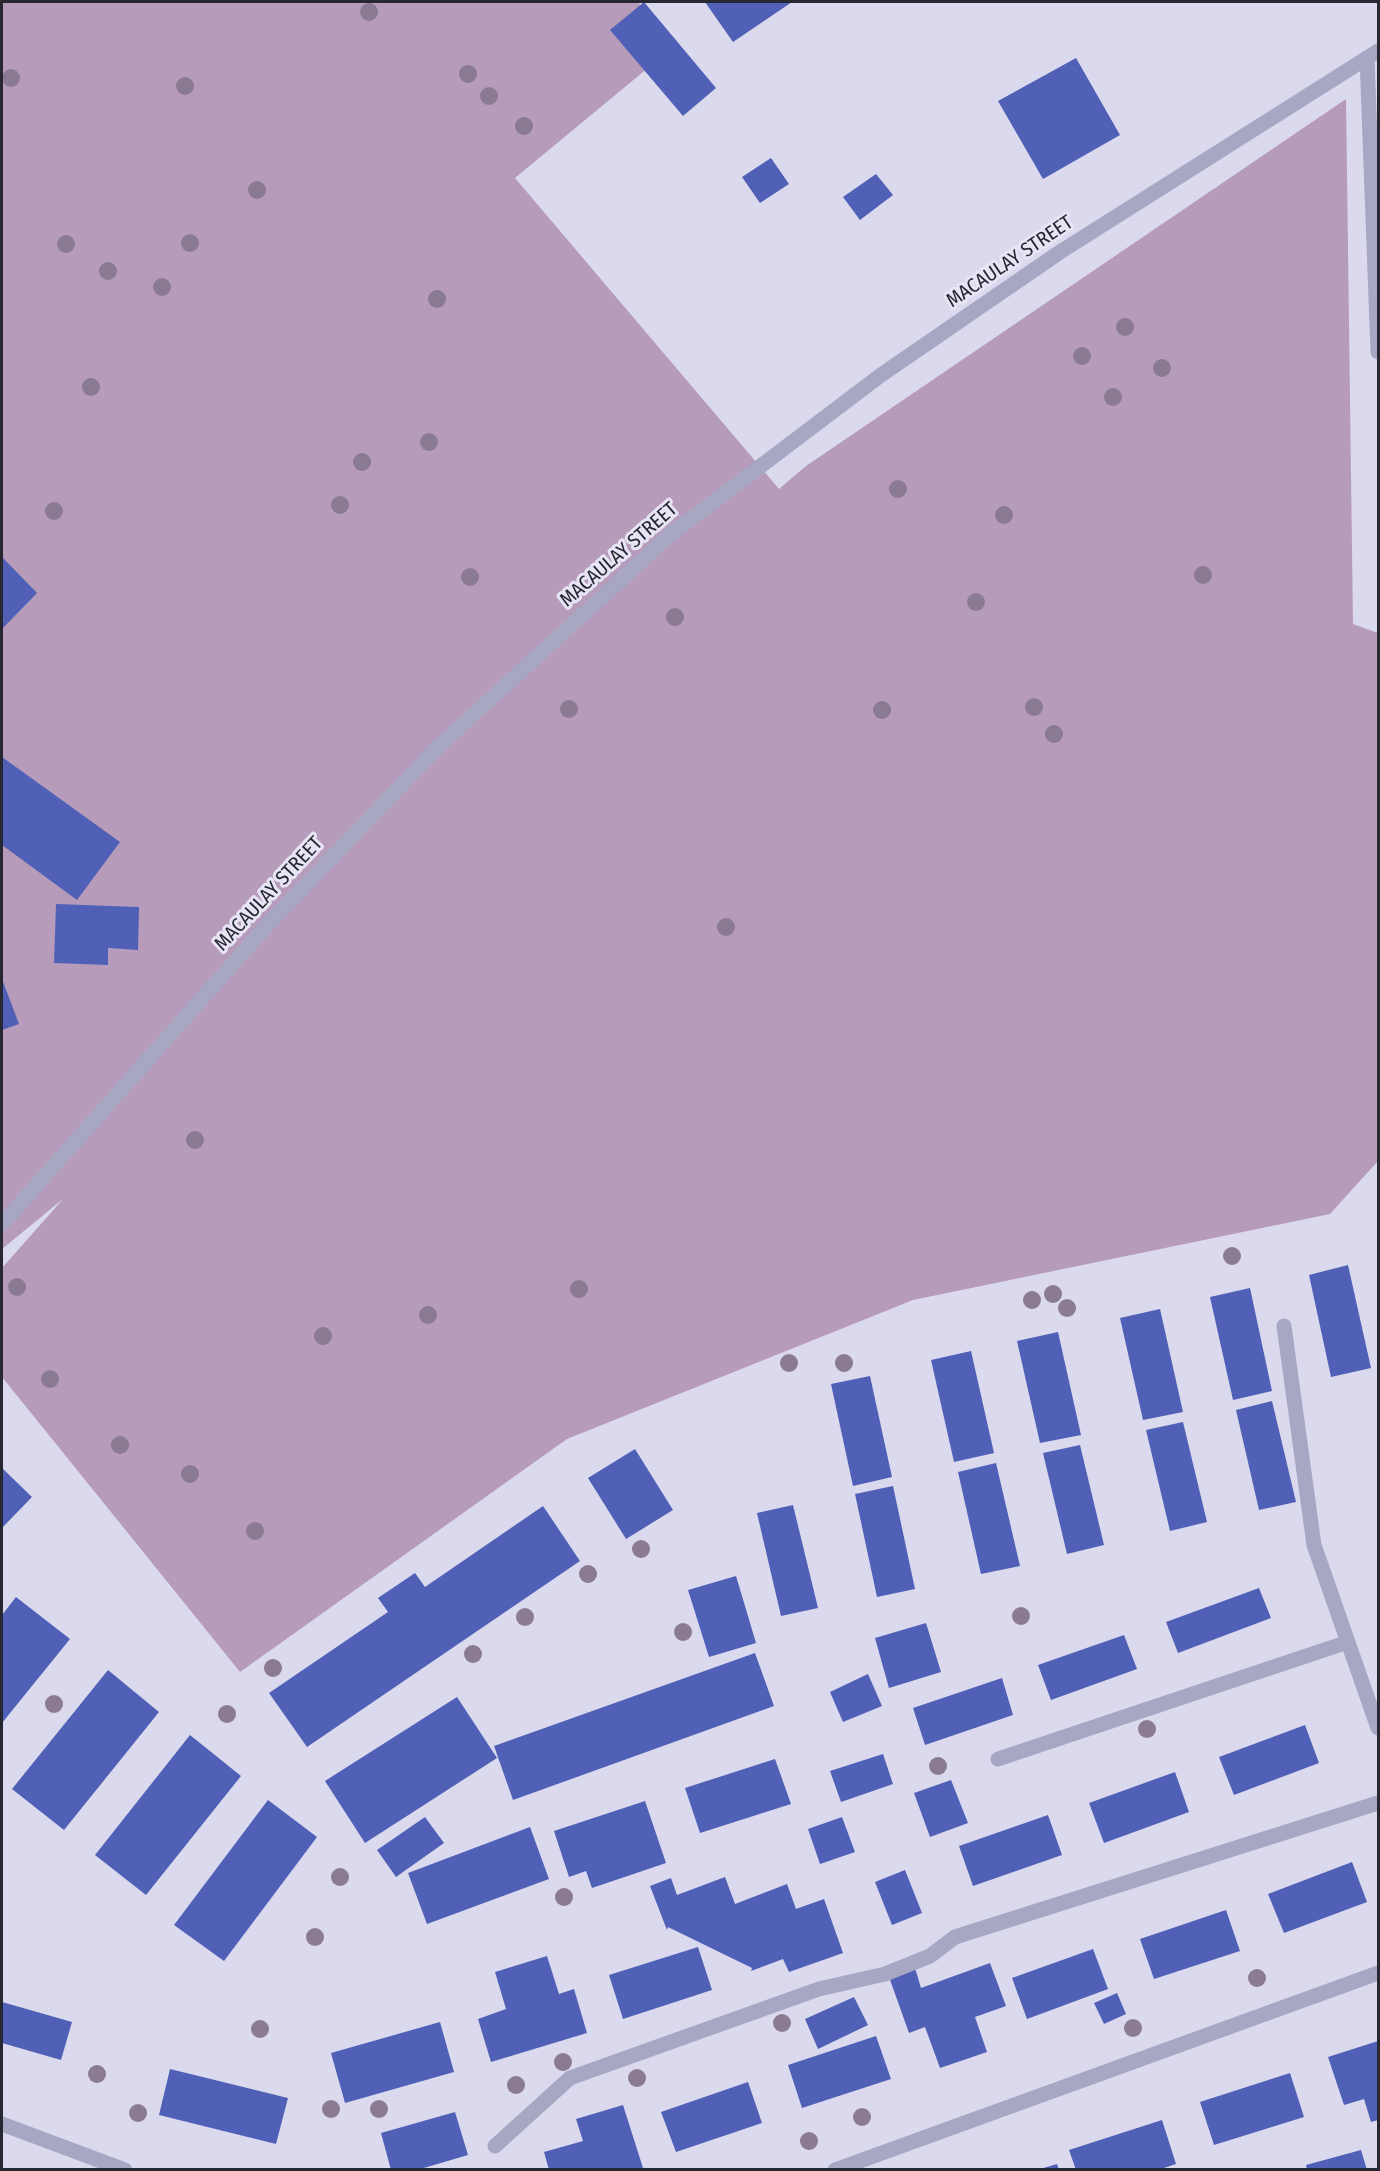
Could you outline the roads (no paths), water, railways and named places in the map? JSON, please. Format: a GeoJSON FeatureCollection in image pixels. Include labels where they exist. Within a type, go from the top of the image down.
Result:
{"type":"FeatureCollection","features":[{"type":"Feature","properties":{"kind":"street"},"geometry":{"type":"LineString","coordinates":[[1373,55],[1378,352]]}},
{"type":"Feature","properties":{"kind":"street","name":"MACAULAY STREET"},"geometry":{"type":"LineString","coordinates":[[2,1224],[269,923],[439,746],[671,534],[909,356],[1060,252],[1373,55]]}},
{"type":"Feature","properties":{"kind":"street"},"geometry":{"type":"LineString","coordinates":[[1284,1326],[1314,1545],[1378,1728]]}},
{"type":"Feature","properties":{"kind":"street"},"geometry":{"type":"LineString","coordinates":[[998,1759],[1348,1642]]}},
{"type":"Feature","properties":{"kind":"street"},"geometry":{"type":"LineString","coordinates":[[495,2146],[570,2078],[819,1989],[885,1974],[930,1956],[955,1937],[1378,1803]]}},
{"type":"Feature","properties":{"kind":"street"},"geometry":{"type":"LineString","coordinates":[[835,2169],[1378,1973]]}},
{"type":"Feature","properties":{"kind":"street"},"geometry":{"type":"LineString","coordinates":[[2,2124],[125,2169]]}}]}
